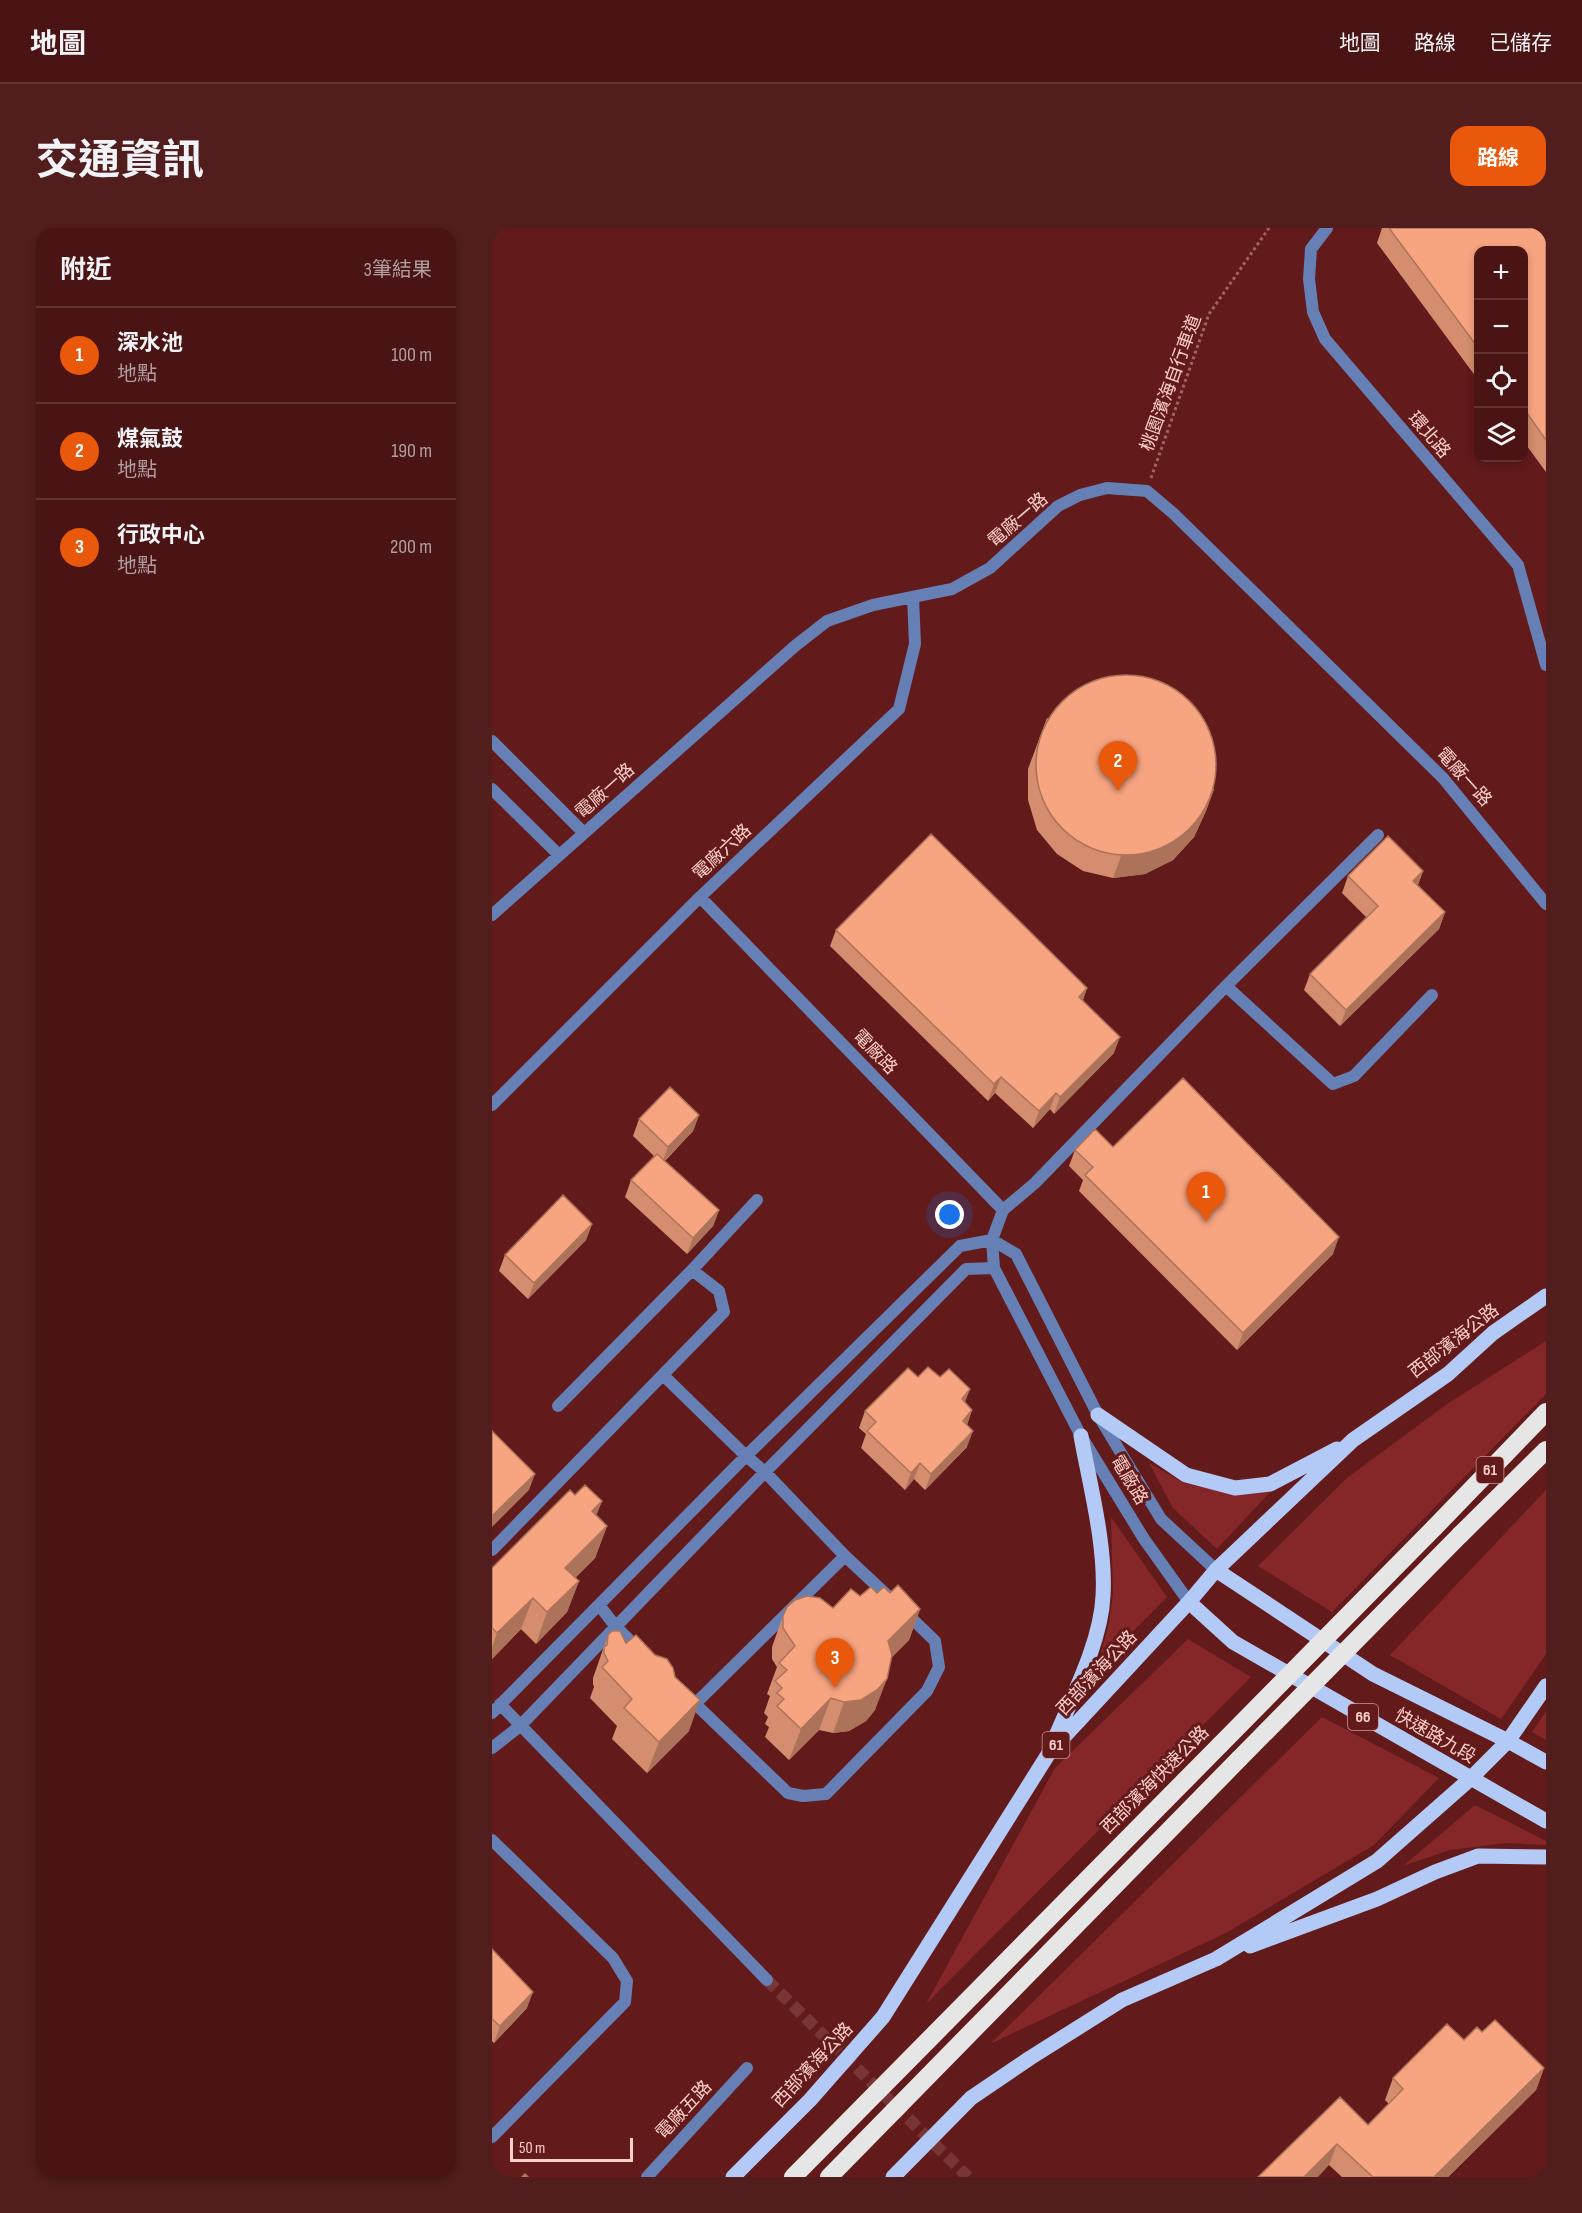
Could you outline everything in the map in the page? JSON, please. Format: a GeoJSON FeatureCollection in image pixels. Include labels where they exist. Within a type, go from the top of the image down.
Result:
{"type":"FeatureCollection","features":[{"type":"Feature","properties":{"kind":"highway","name":"西部濱海快速公路"},"geometry":{"type":"LineString","coordinates":[[793,2177],[1546,1413]]}},
{"type":"Feature","properties":{"kind":"highway","name":"61"},"geometry":{"type":"LineString","coordinates":[[830,2177],[1239,1759],[1546,1450]]}},
{"type":"Feature","properties":{"kind":"main road","name":"西部濱海公路"},"geometry":{"type":"LineString","coordinates":[[733,2177],[810,2100],[884,2017],[1049,1753],[1216,1570],[1353,1440],[1448,1374],[1493,1333],[1546,1296]]}},
{"type":"Feature","properties":{"kind":"main road"},"geometry":{"type":"LineString","coordinates":[[1098,1416],[1186,1475],[1235,1488],[1270,1484],[1353,1440]]}},
{"type":"Feature","properties":{"kind":"main road"},"geometry":{"type":"LineString","coordinates":[[1049,1753],[1095,1642],[1104,1596],[1100,1535],[1081,1436]]}},
{"type":"Feature","properties":{"kind":"main road","name":"快速路九段"},"geometry":{"type":"LineString","coordinates":[[1216,1570],[1373,1674],[1546,1762]]}},
{"type":"Feature","properties":{"kind":"main road","name":"快速路九段"},"geometry":{"type":"LineString","coordinates":[[1189,1602],[1233,1642],[1546,1821]]}},
{"type":"Feature","properties":{"kind":"main road"},"geometry":{"type":"LineString","coordinates":[[1216,1959],[1377,1861],[1470,1779],[1508,1741],[1546,1686]]}},
{"type":"Feature","properties":{"kind":"main road"},"geometry":{"type":"LineString","coordinates":[[893,2177],[971,2098],[1122,2000],[1216,1959],[1377,1899],[1435,1872],[1478,1856],[1546,1857]]}},
{"type":"Feature","properties":{"kind":"street","name":"環北路"},"geometry":{"type":"LineString","coordinates":[[1327,228],[1311,249],[1309,279],[1313,312],[1325,339],[1518,565],[1546,665]]}},
{"type":"Feature","properties":{"kind":"street","name":"電廠一路"},"geometry":{"type":"LineString","coordinates":[[492,915],[795,646],[827,621],[873,605],[952,589],[990,568],[1058,506],[1080,495],[1107,488],[1147,491],[1174,514],[1443,778],[1546,904]]}},
{"type":"Feature","properties":{"kind":"street","name":"電廠六路"},"geometry":{"type":"LineString","coordinates":[[492,1105],[700,897],[899,709],[915,644],[913,597]]}},
{"type":"Feature","properties":{"kind":"street"},"geometry":{"type":"LineString","coordinates":[[492,741],[584,833]]}},
{"type":"Feature","properties":{"kind":"street"},"geometry":{"type":"LineString","coordinates":[[492,789],[559,855]]}},
{"type":"Feature","properties":{"kind":"street"},"geometry":{"type":"LineString","coordinates":[[1003,1210],[1035,1183],[1226,986],[1378,835]]}},
{"type":"Feature","properties":{"kind":"street","name":"電廠路"},"geometry":{"type":"LineString","coordinates":[[700,897],[1003,1210],[993,1240],[994,1268],[1081,1436],[1144,1539],[1189,1602]]}},
{"type":"Feature","properties":{"kind":"street"},"geometry":{"type":"LineString","coordinates":[[1226,986],[1333,1084],[1354,1076],[1432,995]]}},
{"type":"Feature","properties":{"kind":"street"},"geometry":{"type":"LineString","coordinates":[[558,1407],[757,1200]]}},
{"type":"Feature","properties":{"kind":"street"},"geometry":{"type":"LineString","coordinates":[[767,1980],[520,1726],[496,1708],[746,1456],[960,1246],[993,1240]]}},
{"type":"Feature","properties":{"kind":"street","name":"電廠路"},"geometry":{"type":"LineString","coordinates":[[993,1240],[1016,1254],[1098,1416],[1161,1519],[1216,1570]]}},
{"type":"Feature","properties":{"kind":"street"},"geometry":{"type":"LineString","coordinates":[[492,1748],[520,1726],[765,1472],[966,1269],[994,1268]]}},
{"type":"Feature","properties":{"kind":"street"},"geometry":{"type":"LineString","coordinates":[[492,1550],[724,1312],[719,1292],[692,1270]]}},
{"type":"Feature","properties":{"kind":"street"},"geometry":{"type":"LineString","coordinates":[[663,1375],[765,1472],[845,1556],[935,1641],[939,1667],[927,1691],[826,1794],[803,1796],[788,1793],[679,1689]]}},
{"type":"Feature","properties":{"kind":"street"},"geometry":{"type":"LineString","coordinates":[[695,1704],[845,1556]]}},
{"type":"Feature","properties":{"kind":"street"},"geometry":{"type":"LineString","coordinates":[[599,1605],[616,1627],[647,1658]]}},
{"type":"Feature","properties":{"kind":"street"},"geometry":{"type":"LineString","coordinates":[[492,1839],[613,1958],[627,1981],[625,2002],[492,2137]]}},
{"type":"Feature","properties":{"kind":"street","name":"電廠五路"},"geometry":{"type":"LineString","coordinates":[[647,2177],[747,2068]]}},
{"type":"Feature","properties":{"kind":"path","name":"桃園濱海自行車道"},"geometry":{"type":"LineString","coordinates":[[1147,491],[1209,314],[1269,228]]}},
{"type":"Feature","properties":{"kind":"shaded area"},"geometry":{"type":"Polygon","coordinates":[[[1546,1341],[1546,1394],[1332,1612],[1258,1566],[1347,1478],[1447,1404],[1546,1341]]]}},
{"type":"Feature","properties":{"kind":"shaded area"},"geometry":{"type":"Polygon","coordinates":[[[1149,1463],[1184,1483],[1233,1494],[1273,1489],[1217,1549],[1173,1508],[1149,1463]]]}},
{"type":"Feature","properties":{"kind":"shaded area"},"geometry":{"type":"Polygon","coordinates":[[[1546,1490],[1546,1654],[1501,1719],[1390,1655],[1546,1490]]]}},
{"type":"Feature","properties":{"kind":"shaded area"},"geometry":{"type":"Polygon","coordinates":[[[1111,1517],[1167,1597],[1097,1668],[1109,1623],[1113,1594],[1111,1517]]]}},
{"type":"Feature","properties":{"kind":"shaded area"},"geometry":{"type":"Polygon","coordinates":[[[1188,1639],[1251,1677],[926,2004],[1055,1768],[1188,1639]]]}},
{"type":"Feature","properties":{"kind":"shaded area"},"geometry":{"type":"Polygon","coordinates":[[[1546,1711],[1546,1740],[1532,1732],[1546,1711]]]}},
{"type":"Feature","properties":{"kind":"shaded area"},"geometry":{"type":"Polygon","coordinates":[[[1322,1717],[1439,1778],[1374,1845],[1226,1933],[990,2044],[1322,1717]]]}},
{"type":"Feature","properties":{"kind":"shaded area"},"geometry":{"type":"Polygon","coordinates":[[[1475,1805],[1546,1841],[1546,1845],[1506,1843],[1450,1850],[1403,1866],[1475,1805]]]}},
{"type":"Feature","properties":{"kind":"building"},"geometry":{"type":"Polygon","coordinates":[[[1389,228],[1546,228],[1546,440],[1528,415],[1528,246],[1474,246],[1474,342],[1389,228]]]}},
{"type":"Feature","properties":{"kind":"building"},"geometry":{"type":"Polygon","coordinates":[[[1126,675],[1144,676],[1161,682],[1190,701],[1209,730],[1215,747],[1215,783],[1209,800],[1190,829],[1161,848],[1144,854],[1126,855],[1108,854],[1091,848],[1062,829],[1043,800],[1037,783],[1036,765],[1037,747],[1043,730],[1062,701],[1091,682],[1108,676],[1126,675]]]}},
{"type":"Feature","properties":{"kind":"building"},"geometry":{"type":"Polygon","coordinates":[[[931,834],[1087,988],[1079,997],[1120,1037],[1060,1097],[1056,1093],[1039,1111],[1001,1077],[994,1084],[836,930],[931,834]]]}},
{"type":"Feature","properties":{"kind":"building"},"geometry":{"type":"Polygon","coordinates":[[[1388,836],[1423,871],[1413,881],[1445,912],[1346,1010],[1310,974],[1378,906],[1348,876],[1388,836]]]}},
{"type":"Feature","properties":{"kind":"building"},"geometry":{"type":"Polygon","coordinates":[[[1183,1078],[1339,1237],[1243,1333],[1085,1175],[1093,1167],[1075,1150],[1095,1129],[1113,1147],[1183,1078]]]}},
{"type":"Feature","properties":{"kind":"building"},"geometry":{"type":"Polygon","coordinates":[[[670,1087],[699,1115],[668,1147],[639,1119],[670,1087]]]}},
{"type":"Feature","properties":{"kind":"building"},"geometry":{"type":"Polygon","coordinates":[[[657,1154],[719,1210],[693,1238],[631,1180],[657,1154]]]}},
{"type":"Feature","properties":{"kind":"building"},"geometry":{"type":"Polygon","coordinates":[[[563,1195],[592,1224],[534,1283],[505,1255],[563,1195]]]}},
{"type":"Feature","properties":{"kind":"building"},"geometry":{"type":"Polygon","coordinates":[[[928,1367],[940,1377],[949,1369],[970,1389],[962,1399],[972,1410],[963,1421],[973,1431],[931,1474],[920,1463],[911,1473],[867,1431],[876,1422],[865,1411],[908,1368],[918,1377],[928,1367]]]}},
{"type":"Feature","properties":{"kind":"building"},"geometry":{"type":"Polygon","coordinates":[[[492,1431],[535,1474],[492,1516],[492,1431]]]}},
{"type":"Feature","properties":{"kind":"building"},"geometry":{"type":"Polygon","coordinates":[[[585,1485],[602,1501],[592,1511],[607,1526],[565,1568],[579,1581],[547,1612],[533,1598],[497,1633],[492,1628],[492,1568],[570,1490],[575,1495],[585,1485]]]}},
{"type":"Feature","properties":{"kind":"building"},"geometry":{"type":"Polygon","coordinates":[[[898,1585],[920,1609],[888,1641],[892,1655],[887,1679],[877,1690],[861,1700],[844,1702],[831,1698],[801,1729],[777,1706],[784,1699],[777,1693],[782,1688],[775,1681],[787,1670],[779,1663],[795,1646],[783,1628],[783,1616],[787,1607],[795,1600],[807,1596],[820,1598],[833,1608],[851,1589],[860,1596],[871,1587],[877,1593],[884,1587],[890,1593],[898,1585]]]}},
{"type":"Feature","properties":{"kind":"building"},"geometry":{"type":"Polygon","coordinates":[[[612,1631],[620,1631],[626,1643],[636,1635],[655,1655],[667,1659],[673,1668],[675,1677],[700,1700],[659,1742],[624,1708],[632,1699],[602,1667],[608,1661],[604,1647],[612,1631]]]}},
{"type":"Feature","properties":{"kind":"building"},"geometry":{"type":"Polygon","coordinates":[[[492,1949],[533,1992],[500,2026],[492,2019],[492,1949]]]}},
{"type":"Feature","properties":{"kind":"building"},"geometry":{"type":"Polygon","coordinates":[[[1495,2020],[1544,2068],[1434,2177],[1373,2177],[1337,2144],[1304,2177],[1258,2177],[1340,2097],[1368,2125],[1403,2089],[1393,2078],[1447,2024],[1464,2040],[1477,2027],[1482,2032],[1495,2020]]]}},
{"type":"Feature","properties":{"kind":"tunnel"},"geometry":{"type":"LineString","coordinates":[[767,1980],[968,2177]]}},
{"type":"Feature","properties":{"kind":"place","name":"煤氣鼓"},"geometry":{"type":"Point","coordinates":[1118,791]}},
{"type":"Feature","properties":{"kind":"place","name":"深水池"},"geometry":{"type":"Point","coordinates":[1206,1222]}},
{"type":"Feature","properties":{"kind":"place","name":"行政中心"},"geometry":{"type":"Point","coordinates":[835,1688]}}]}
